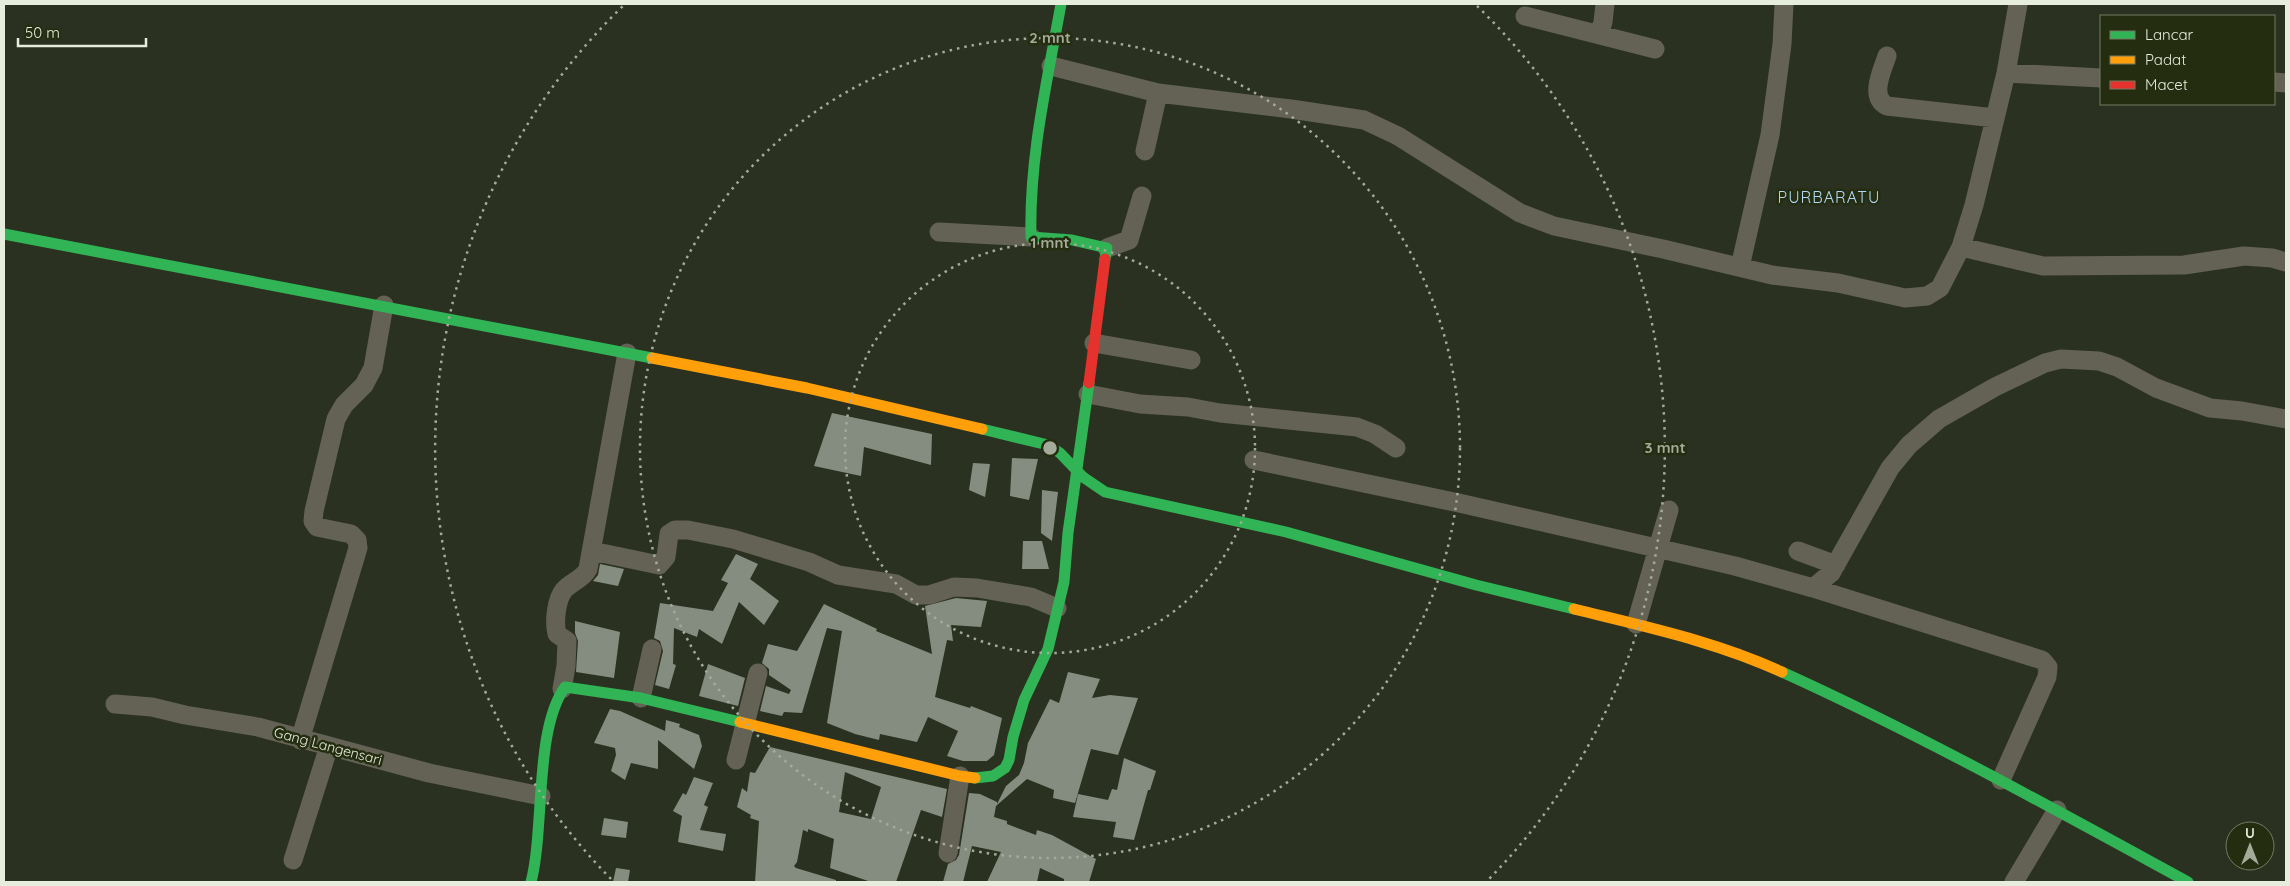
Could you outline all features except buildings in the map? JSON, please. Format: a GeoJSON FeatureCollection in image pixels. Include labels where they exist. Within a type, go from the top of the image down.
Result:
{"type":"FeatureCollection","features":[{"type":"Feature","properties":{"kind":"street"},"geometry":{"type":"LineString","coordinates":[[1031,237],[1030,198],[1035,144],[1061,4]]}},
{"type":"Feature","properties":{"kind":"street"},"geometry":{"type":"LineString","coordinates":[[1599,34],[1603,22],[1605,4]]}},
{"type":"Feature","properties":{"kind":"street"},"geometry":{"type":"LineString","coordinates":[[1740,267],[1770,135],[1782,44],[1784,4]]}},
{"type":"Feature","properties":{"kind":"street"},"geometry":{"type":"LineString","coordinates":[[1051,66],[1158,94],[1291,109],[1364,120],[1398,136],[1486,194],[1520,213],[1554,226],[1772,275],[1838,283],[1905,298],[1927,296],[1940,288],[1961,247],[1974,205],[2006,73],[2018,4]]}},
{"type":"Feature","properties":{"kind":"street"},"geometry":{"type":"LineString","coordinates":[[1525,16],[1656,49]]}},
{"type":"Feature","properties":{"kind":"street"},"geometry":{"type":"LineString","coordinates":[[1887,56],[1878,89],[1881,103],[1888,106],[1995,118]]}},
{"type":"Feature","properties":{"kind":"street"},"geometry":{"type":"LineString","coordinates":[[2006,73],[2100,78]]}},
{"type":"Feature","properties":{"kind":"street"},"geometry":{"type":"LineString","coordinates":[[1145,151],[1158,94]]}},
{"type":"Feature","properties":{"kind":"street"},"geometry":{"type":"LineString","coordinates":[[939,232],[1072,240],[1107,248],[1129,240],[1142,196]]}},
{"type":"Feature","properties":{"kind":"street"},"geometry":{"type":"LineString","coordinates":[[4,234],[384,305],[807,388],[1048,444],[1066,458],[1077,471],[1105,492],[1286,532],[1476,584],[1636,624],[1742,654],[1866,710],[2001,780],[2057,810],[2091,831],[2188,882]]}},
{"type":"Feature","properties":{"kind":"street"},"geometry":{"type":"LineString","coordinates":[[1961,247],[2043,266],[2184,265],[2244,256],[2272,258],[2286,262]]}},
{"type":"Feature","properties":{"kind":"street"},"geometry":{"type":"LineString","coordinates":[[562,689],[570,687],[641,698],[746,722],[960,776],[979,778],[993,776],[1004,768],[1009,760],[1013,737],[1024,700],[1048,649],[1064,582],[1068,533],[1107,248]]}},
{"type":"Feature","properties":{"kind":"street"},"geometry":{"type":"LineString","coordinates":[[300,740],[358,548],[357,540],[351,534],[317,527],[314,521],[314,511],[336,419],[344,405],[364,385],[373,368],[384,305]]}},
{"type":"Feature","properties":{"kind":"street"},"geometry":{"type":"LineString","coordinates":[[1094,342],[1191,360]]}},
{"type":"Feature","properties":{"kind":"street"},"geometry":{"type":"LineString","coordinates":[[532,882],[537,850],[548,735],[555,706],[562,689],[566,666],[567,641],[557,634],[558,605],[564,590],[584,575],[592,551],[627,353]]}},
{"type":"Feature","properties":{"kind":"street"},"geometry":{"type":"LineString","coordinates":[[1813,588],[1829,576],[1830,563],[1890,468],[1909,444],[1939,419],[1995,387],[2052,361],[2078,358],[2099,361],[2117,367],[2156,388],[2210,408],[2242,411],[2286,419]]}},
{"type":"Feature","properties":{"kind":"street"},"geometry":{"type":"LineString","coordinates":[[1088,394],[1140,404],[1188,407],[1220,413],[1357,427],[1375,434],[1396,448]]}},
{"type":"Feature","properties":{"kind":"street"},"geometry":{"type":"LineString","coordinates":[[1254,460],[1659,544],[1813,588],[2044,662],[2049,670],[2047,678],[2001,780]]}},
{"type":"Feature","properties":{"kind":"street"},"geometry":{"type":"LineString","coordinates":[[1636,624],[1669,510]]}},
{"type":"Feature","properties":{"kind":"street"},"geometry":{"type":"LineString","coordinates":[[592,551],[659,565],[666,557],[669,534],[675,530],[688,530],[750,543],[809,562],[838,575],[896,584],[916,595],[929,595],[954,587],[976,588],[1031,597],[1057,608]]}},
{"type":"Feature","properties":{"kind":"street"},"geometry":{"type":"LineString","coordinates":[[1798,551],[1830,563]]}},
{"type":"Feature","properties":{"kind":"street"},"geometry":{"type":"LineString","coordinates":[[641,698],[652,649]]}},
{"type":"Feature","properties":{"kind":"street"},"geometry":{"type":"LineString","coordinates":[[736,760],[758,673]]}},
{"type":"Feature","properties":{"kind":"street","name":"Gang Langensari"},"geometry":{"type":"LineString","coordinates":[[115,704],[152,708],[255,726],[300,740],[429,773],[541,796]]}},
{"type":"Feature","properties":{"kind":"street"},"geometry":{"type":"LineString","coordinates":[[293,860],[329,746]]}},
{"type":"Feature","properties":{"kind":"street"},"geometry":{"type":"LineString","coordinates":[[948,852],[960,776]]}},
{"type":"Feature","properties":{"kind":"street"},"geometry":{"type":"LineString","coordinates":[[2014,882],[2057,810]]}},
{"type":"Feature","properties":{"kind":"traffic: fast"},"geometry":{"type":"LineString","coordinates":[[1061,4],[1036,149],[1031,208],[1031,237],[1072,240],[1107,248],[1105,259]]}},
{"type":"Feature","properties":{"kind":"traffic: fast"},"geometry":{"type":"LineString","coordinates":[[4,234],[652,358]]}},
{"type":"Feature","properties":{"kind":"traffic: fast"},"geometry":{"type":"LineString","coordinates":[[975,778],[993,776],[1005,768],[1009,760],[1013,737],[1024,700],[1048,649],[1064,582],[1068,533],[1089,383]]}},
{"type":"Feature","properties":{"kind":"traffic: fast"},"geometry":{"type":"LineString","coordinates":[[982,429],[1048,445],[1060,453],[1083,477],[1105,492],[1286,532],[1476,585],[1574,609]]}},
{"type":"Feature","properties":{"kind":"traffic: fast"},"geometry":{"type":"LineString","coordinates":[[1782,672],[1936,747],[2188,882]]}},
{"type":"Feature","properties":{"kind":"traffic: fast"},"geometry":{"type":"LineString","coordinates":[[531,882],[538,835],[544,753],[555,706],[565,687],[641,698],[740,722]]}},
{"type":"Feature","properties":{"kind":"traffic: slow"},"geometry":{"type":"LineString","coordinates":[[652,358],[807,388],[982,429]]}},
{"type":"Feature","properties":{"kind":"traffic: slow"},"geometry":{"type":"LineString","coordinates":[[1574,609],[1705,643],[1782,672]]}},
{"type":"Feature","properties":{"kind":"traffic: slow"},"geometry":{"type":"LineString","coordinates":[[740,722],[960,776],[975,778]]}},
{"type":"Feature","properties":{"kind":"traffic: jam"},"geometry":{"type":"LineString","coordinates":[[1089,383],[1105,259]]}},
{"type":"Feature","properties":{"kind":"district","name":"PURBARATU"},"geometry":{"type":"Point","coordinates":[1829,197]}}]}
